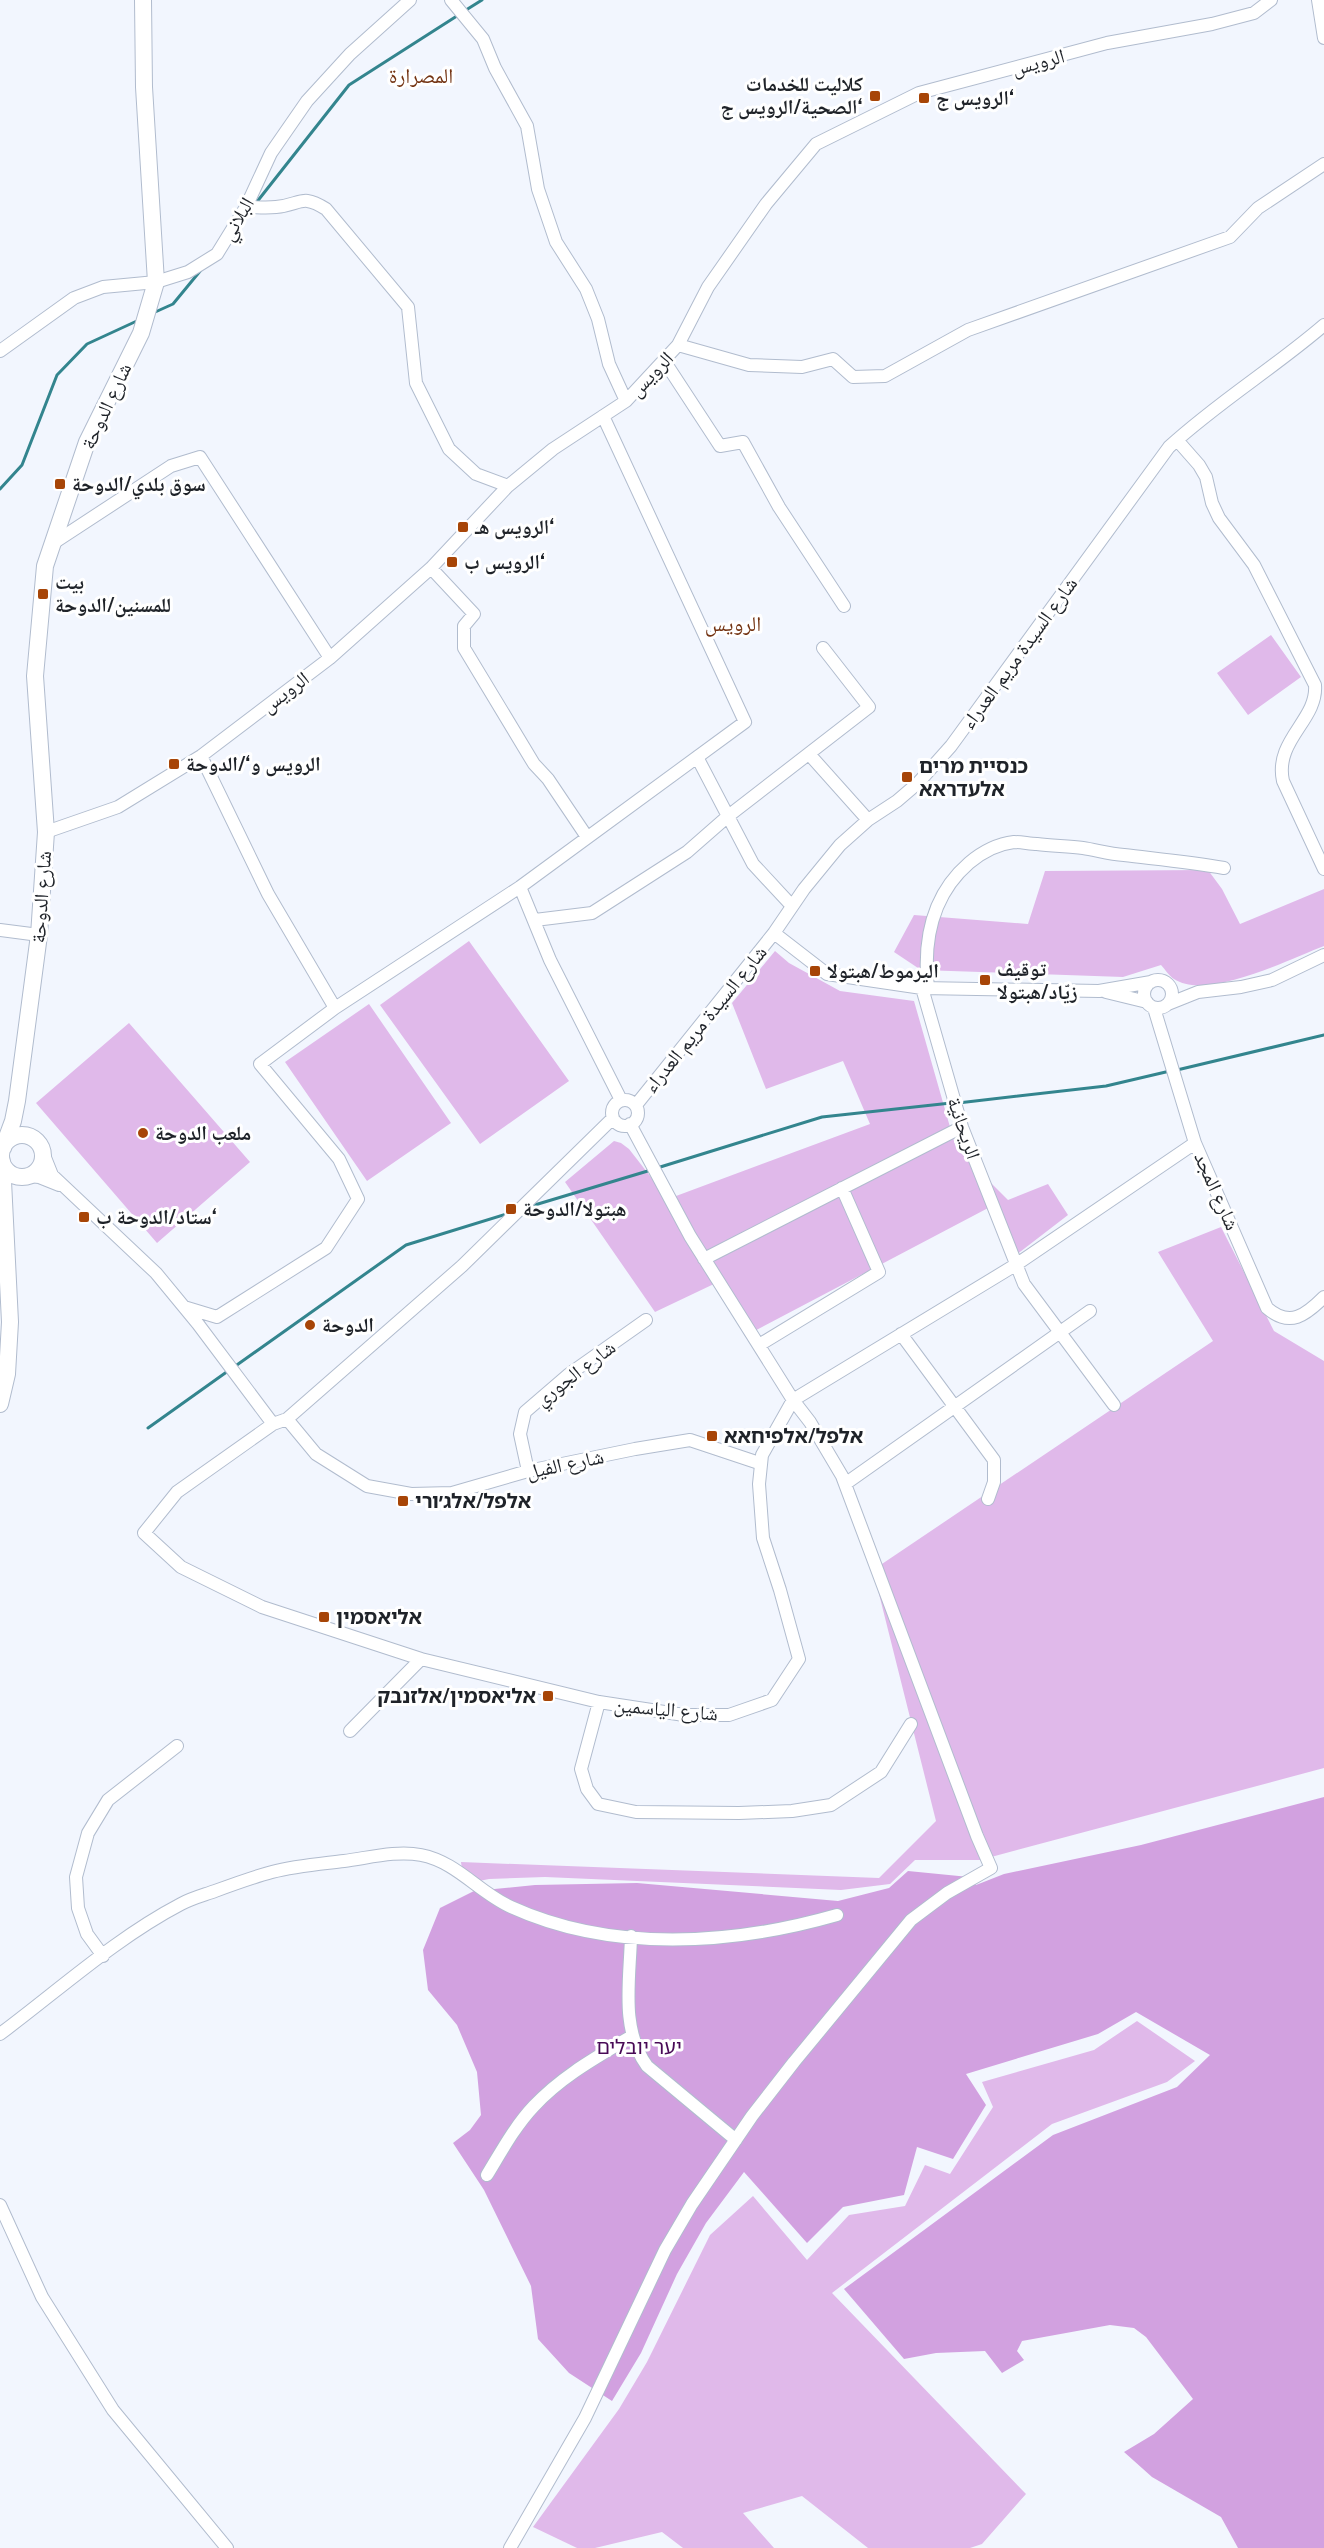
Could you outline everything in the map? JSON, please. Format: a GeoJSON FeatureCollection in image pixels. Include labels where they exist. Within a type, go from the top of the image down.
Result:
{"type":"FeatureCollection","features":[{"type":"Feature","properties":{"kind":"street","name":"شارع الدوحة"},"geometry":{"type":"LineString","coordinates":[[0,1404],[10,1351],[2,1155],[13,1121],[39,935],[46,832],[35,676],[45,566],[87,442],[141,333],[156,282],[144,87],[143,0]]}},
{"type":"Feature","properties":{"kind":"street","name":"البلاني"},"geometry":{"type":"LineString","coordinates":[[0,351],[74,298],[103,287],[156,282],[188,272],[217,254],[246,207],[272,153],[307,100],[350,54],[410,0]]}},
{"type":"Feature","properties":{"kind":"street"},"geometry":{"type":"LineString","coordinates":[[451,0],[483,39],[495,68],[527,126],[538,189],[556,242],[586,289],[598,319],[609,364],[626,401]]}},
{"type":"Feature","properties":{"kind":"street","name":"الرويس"},"geometry":{"type":"LineString","coordinates":[[46,832],[118,807],[201,756],[330,658],[430,568],[508,486],[554,448],[626,401],[665,362],[678,345],[708,287],[766,204],[816,144],[919,93],[1107,43],[1212,24],[1254,13],[1271,0]]}},
{"type":"Feature","properties":{"kind":"street"},"geometry":{"type":"LineString","coordinates":[[1318,0],[1324,38]]}},
{"type":"Feature","properties":{"kind":"street"},"geometry":{"type":"LineString","coordinates":[[678,345],[749,365],[802,367],[833,359],[853,377],[885,376],[968,330],[1230,237],[1258,208],[1324,164]]}},
{"type":"Feature","properties":{"kind":"street"},"geometry":{"type":"LineString","coordinates":[[246,207],[278,207],[313,200],[326,209],[408,307],[416,383],[449,449],[476,474],[508,486]]}},
{"type":"Feature","properties":{"kind":"street","name":"شارع السيدة مريم العدراء"},"geometry":{"type":"LineString","coordinates":[[636,1105],[774,933],[792,906],[840,845],[868,820],[911,789],[951,746],[1147,477],[1177,440],[1197,421],[1302,344],[1324,325]]}},
{"type":"Feature","properties":{"kind":"street"},"geometry":{"type":"LineString","coordinates":[[665,362],[720,446],[743,442],[779,507],[844,606]]}},
{"type":"Feature","properties":{"kind":"street"},"geometry":{"type":"LineString","coordinates":[[184,1307],[217,1317],[264,1289],[326,1248],[358,1199],[339,1159],[260,1064],[335,1008],[520,886],[745,722],[603,416]]}},
{"type":"Feature","properties":{"kind":"street"},"geometry":{"type":"LineString","coordinates":[[1177,440],[1199,465],[1206,477],[1212,503],[1219,518],[1254,565],[1315,685],[1316,697],[1283,756],[1281,771],[1286,788],[1324,869]]}},
{"type":"Feature","properties":{"kind":"street"},"geometry":{"type":"LineString","coordinates":[[55,542],[171,466],[200,457],[330,658]]}},
{"type":"Feature","properties":{"kind":"street"},"geometry":{"type":"LineString","coordinates":[[430,568],[474,614],[464,626],[464,648],[534,764],[548,779],[587,837]]}},
{"type":"Feature","properties":{"kind":"street"},"geometry":{"type":"LineString","coordinates":[[535,920],[592,913],[687,852],[728,817],[869,707],[823,648]]}},
{"type":"Feature","properties":{"kind":"street"},"geometry":{"type":"LineString","coordinates":[[810,754],[868,820]]}},
{"type":"Feature","properties":{"kind":"street"},"geometry":{"type":"LineString","coordinates":[[201,756],[268,894],[335,1008]]}},
{"type":"Feature","properties":{"kind":"street"},"geometry":{"type":"LineString","coordinates":[[697,757],[753,864],[792,906]]}},
{"type":"Feature","properties":{"kind":"street","name":"الريحانية"},"geometry":{"type":"LineString","coordinates":[[1114,1405],[1024,1284],[962,1127],[925,988],[929,937],[935,910],[945,890],[959,872],[973,860],[996,847],[1015,842],[1081,848],[1224,868]]}},
{"type":"Feature","properties":{"kind":"street"},"geometry":{"type":"LineString","coordinates":[[520,886],[550,960],[621,1100]]}},
{"type":"Feature","properties":{"kind":"street"},"geometry":{"type":"LineString","coordinates":[[0,930],[39,935]]}},
{"type":"Feature","properties":{"kind":"street"},"geometry":{"type":"LineString","coordinates":[[774,933],[828,974],[925,988],[1099,991],[1156,980],[1198,992]]}},
{"type":"Feature","properties":{"kind":"street"},"geometry":{"type":"LineString","coordinates":[[1099,991],[1163,1008],[1198,992],[1241,987],[1272,980],[1324,955]]}},
{"type":"Feature","properties":{"kind":"street"},"geometry":{"type":"LineString","coordinates":[[1150,1005],[1144,994],[1151,982]]}},
{"type":"Feature","properties":{"kind":"street"},"geometry":{"type":"LineString","coordinates":[[1166,982],[1173,994],[1168,1004]]}},
{"type":"Feature","properties":{"kind":"street","name":"شارع المجد"},"geometry":{"type":"LineString","coordinates":[[1150,1005],[1195,1143],[1267,1308],[1282,1319],[1294,1318],[1310,1311],[1324,1297]]}},
{"type":"Feature","properties":{"kind":"street","name":"شارع الدوحة"},"geometry":{"type":"LineString","coordinates":[[17,1096],[24,1119],[40,1146]]}},
{"type":"Feature","properties":{"kind":"street"},"geometry":{"type":"LineString","coordinates":[[621,1100],[629,1100],[636,1105],[637,1117],[630,1124],[620,1124],[613,1118],[612,1109],[621,1100]]}},
{"type":"Feature","properties":{"kind":"street"},"geometry":{"type":"LineString","coordinates":[[63,1187],[54,1182],[8,1171],[2,1155],[13,1138],[20,1136],[33,1138],[40,1146],[52,1175],[138,1254],[184,1307],[273,1424],[287,1419],[462,1266],[613,1118]]}},
{"type":"Feature","properties":{"kind":"street"},"geometry":{"type":"LineString","coordinates":[[510,2548],[585,2418],[665,2250],[736,2140],[794,2062],[911,1920],[947,1893],[991,1868],[845,1484],[810,1422],[793,1400],[704,1258],[630,1124]]}},
{"type":"Feature","properties":{"kind":"street"},"geometry":{"type":"LineString","coordinates":[[704,1258],[962,1127]]}},
{"type":"Feature","properties":{"kind":"street"},"geometry":{"type":"LineString","coordinates":[[793,1400],[1017,1264],[1195,1143]]}},
{"type":"Feature","properties":{"kind":"street"},"geometry":{"type":"LineString","coordinates":[[24,1176],[40,1168],[43,1156],[40,1146]]}},
{"type":"Feature","properties":{"kind":"street","name":"شارع الدوحة"},"geometry":{"type":"LineString","coordinates":[[3,1210],[13,1185],[24,1176]]}},
{"type":"Feature","properties":{"kind":"street"},"geometry":{"type":"LineString","coordinates":[[759,1345],[879,1272],[842,1188]]}},
{"type":"Feature","properties":{"kind":"street"},"geometry":{"type":"LineString","coordinates":[[845,1484],[1090,1311]]}},
{"type":"Feature","properties":{"kind":"street","name":"شارع الجوري"},"geometry":{"type":"LineString","coordinates":[[528,1471],[520,1434],[525,1412],[568,1375],[646,1320]]}},
{"type":"Feature","properties":{"kind":"street"},"geometry":{"type":"LineString","coordinates":[[901,1334],[994,1460],[994,1482],[988,1499]]}},
{"type":"Feature","properties":{"kind":"street","name":"شارع الياسمين"},"geometry":{"type":"LineString","coordinates":[[273,1424],[177,1492],[144,1533],[181,1567],[262,1607],[421,1659],[599,1702],[684,1715],[729,1715],[772,1700],[799,1659],[763,1538],[759,1463],[770,1438],[793,1400]]}},
{"type":"Feature","properties":{"kind":"street","name":"شارع الفيل"},"geometry":{"type":"LineString","coordinates":[[287,1419],[316,1454],[367,1486],[411,1494],[452,1493],[528,1471],[690,1440],[759,1463]]}},
{"type":"Feature","properties":{"kind":"street"},"geometry":{"type":"LineString","coordinates":[[350,1731],[421,1659]]}},
{"type":"Feature","properties":{"kind":"street"},"geometry":{"type":"LineString","coordinates":[[599,1702],[581,1769],[587,1789],[598,1804],[636,1812],[739,1813],[831,1805],[881,1772],[911,1724]]}},
{"type":"Feature","properties":{"kind":"street"},"geometry":{"type":"LineString","coordinates":[[103,1956],[87,1934],[78,1908],[76,1876],[88,1833],[108,1800],[177,1746]]}},
{"type":"Feature","properties":{"kind":"street"},"geometry":{"type":"LineString","coordinates":[[0,2034],[135,1932],[183,1902],[272,1872],[401,1854],[418,1854],[446,1862],[488,1894],[510,1906],[547,1920],[603,1934],[674,1940],[725,1938],[776,1931],[837,1915]]}},
{"type":"Feature","properties":{"kind":"street"},"geometry":{"type":"LineString","coordinates":[[631,1936],[629,2020],[637,2053],[647,2066],[736,2140]]}},
{"type":"Feature","properties":{"kind":"street"},"geometry":{"type":"LineString","coordinates":[[487,2175],[513,2132],[532,2107],[579,2067],[633,2036]]}},
{"type":"Feature","properties":{"kind":"street"},"geometry":{"type":"LineString","coordinates":[[0,2205],[42,2297],[113,2410],[227,2548]]}},
{"type":"Feature","properties":{"kind":"shaded area"},"geometry":{"type":"Polygon","coordinates":[[[1271,635],[1301,677],[1248,715],[1217,673],[1271,635]]]}},
{"type":"Feature","properties":{"kind":"shaded area"},"geometry":{"type":"Polygon","coordinates":[[[1208,870],[1222,889],[1240,924],[1324,889],[1324,946],[1249,976],[1207,985],[1189,984],[1174,979],[1161,965],[1123,977],[921,970],[894,952],[914,915],[1028,924],[1045,871],[1208,870]]]}},
{"type":"Feature","properties":{"kind":"shaded area"},"geometry":{"type":"Polygon","coordinates":[[[469,941],[569,1081],[480,1144],[380,1005],[469,941]]]}},
{"type":"Feature","properties":{"kind":"shaded area"},"geometry":{"type":"Polygon","coordinates":[[[775,951],[789,963],[840,991],[914,1001],[956,1148],[1008,1200],[1048,1184],[1068,1215],[1016,1255],[990,1207],[745,1336],[716,1283],[655,1312],[565,1182],[614,1141],[629,1149],[668,1199],[870,1124],[843,1061],[766,1089],[732,1003],[775,951]]]}},
{"type":"Feature","properties":{"kind":"shaded area"},"geometry":{"type":"Polygon","coordinates":[[[369,1004],[451,1123],[367,1181],[285,1062],[369,1004]]]}},
{"type":"Feature","properties":{"kind":"shaded area","name":"ملعب الدوحة"},"geometry":{"type":"Polygon","coordinates":[[[129,1023],[250,1162],[157,1243],[36,1103],[129,1023]]]}},
{"type":"Feature","properties":{"kind":"shaded area"},"geometry":{"type":"Polygon","coordinates":[[[1221,1227],[1274,1331],[1324,1361],[1324,1768],[980,1860],[915,1860],[890,1884],[841,1890],[545,1877],[489,1879],[464,1884],[461,1862],[879,1878],[936,1821],[873,1570],[1213,1341],[1158,1252],[1221,1227]]]}},
{"type":"Feature","properties":{"kind":"shaded area"},"geometry":{"type":"Polygon","coordinates":[[[1137,2021],[1195,2061],[1167,2082],[1052,2124],[832,2293],[1026,2494],[982,2544],[970,2548],[868,2548],[802,2496],[743,2513],[774,2548],[683,2548],[662,2532],[595,2548],[577,2548],[533,2527],[619,2409],[647,2362],[710,2235],[753,2196],[807,2260],[849,2215],[905,2206],[925,2165],[950,2174],[993,2107],[982,2082],[1094,2050],[1137,2021]]]}},
{"type":"Feature","properties":{"kind":"green space","name":"יער יובלים"},"geometry":{"type":"Polygon","coordinates":[[[1324,1797],[1324,2548],[1238,2548],[1221,2517],[1152,2477],[1124,2452],[1154,2434],[1193,2399],[1146,2337],[1134,2328],[1110,2325],[1022,2341],[1017,2351],[1024,2360],[1002,2373],[985,2351],[936,2353],[904,2359],[844,2289],[1053,2135],[1177,2087],[1210,2055],[1136,2012],[1098,2034],[966,2074],[986,2105],[953,2159],[917,2147],[904,2195],[843,2207],[807,2243],[744,2172],[706,2223],[677,2274],[641,2353],[612,2401],[569,2373],[538,2339],[531,2286],[484,2190],[453,2143],[470,2130],[481,2115],[477,2072],[457,2025],[428,1990],[423,1950],[440,1908],[474,1891],[535,1885],[637,1883],[838,1901],[889,1888],[908,1871],[969,1877],[976,1885],[1004,1874],[1141,1845],[1324,1797]]]}},
{"type":"Feature","properties":{"kind":"waterway"},"geometry":{"type":"LineString","coordinates":[[466,10],[482,0]]}},
{"type":"Feature","properties":{"kind":"waterway"},"geometry":{"type":"LineString","coordinates":[[256,203],[349,85],[460,14]]}},
{"type":"Feature","properties":{"kind":"waterway"},"geometry":{"type":"LineString","coordinates":[[153,313],[173,304],[201,270]]}},
{"type":"Feature","properties":{"kind":"waterway"},"geometry":{"type":"LineString","coordinates":[[0,489],[22,465],[57,375],[87,344],[139,320]]}},
{"type":"Feature","properties":{"kind":"waterway"},"geometry":{"type":"LineString","coordinates":[[1177,1070],[1324,1035]]}},
{"type":"Feature","properties":{"kind":"waterway"},"geometry":{"type":"LineString","coordinates":[[958,1103],[1106,1086],[1170,1071]]}},
{"type":"Feature","properties":{"kind":"waterway"},"geometry":{"type":"LineString","coordinates":[[657,1168],[822,1117],[951,1103]]}},
{"type":"Feature","properties":{"kind":"waterway"},"geometry":{"type":"LineString","coordinates":[[528,1207],[651,1170]]}},
{"type":"Feature","properties":{"kind":"waterway"},"geometry":{"type":"LineString","coordinates":[[234,1367],[406,1245],[510,1213]]}},
{"type":"Feature","properties":{"kind":"waterway"},"geometry":{"type":"LineString","coordinates":[[148,1428],[228,1371]]}},
{"type":"Feature","properties":{"kind":"place","name":"كلاليت للخدمات الصحية/الرويس ج‘"},"geometry":{"type":"Point","coordinates":[875,96]}},
{"type":"Feature","properties":{"kind":"place","name":"الرويس ج‘"},"geometry":{"type":"Point","coordinates":[924,98]}},
{"type":"Feature","properties":{"kind":"place","name":"سوق بلدي/الدوحة"},"geometry":{"type":"Point","coordinates":[60,484]}},
{"type":"Feature","properties":{"kind":"place","name":"الرويس هـ‘"},"geometry":{"type":"Point","coordinates":[463,527]}},
{"type":"Feature","properties":{"kind":"place","name":"الرويس ب‘"},"geometry":{"type":"Point","coordinates":[452,562]}},
{"type":"Feature","properties":{"kind":"place","name":"بيت للمسنين/الدوحة"},"geometry":{"type":"Point","coordinates":[43,594]}},
{"type":"Feature","properties":{"kind":"place","name":"الرويس و‘/الدوحة"},"geometry":{"type":"Point","coordinates":[174,764]}},
{"type":"Feature","properties":{"kind":"place","name":"כנסיית מרים אלעדראא"},"geometry":{"type":"Point","coordinates":[907,777]}},
{"type":"Feature","properties":{"kind":"place","name":"اليرموط/هبتولا"},"geometry":{"type":"Point","coordinates":[815,971]}},
{"type":"Feature","properties":{"kind":"place","name":"توقيف زيّاد/هبتولا"},"geometry":{"type":"Point","coordinates":[985,980]}},
{"type":"Feature","properties":{"kind":"place","name":"ملعب الدوحة"},"geometry":{"type":"Point","coordinates":[143,1133]}},
{"type":"Feature","properties":{"kind":"place","name":"هبتولا/الدوحة"},"geometry":{"type":"Point","coordinates":[511,1209]}},
{"type":"Feature","properties":{"kind":"place","name":"ستاد/الدوحة ب‘"},"geometry":{"type":"Point","coordinates":[84,1217]}},
{"type":"Feature","properties":{"kind":"place","name":"الدوحة"},"geometry":{"type":"Point","coordinates":[310,1325]}},
{"type":"Feature","properties":{"kind":"place","name":"אלפל/אלפיחאא"},"geometry":{"type":"Point","coordinates":[712,1436]}},
{"type":"Feature","properties":{"kind":"place","name":"אלפל/אלג׳ורי"},"geometry":{"type":"Point","coordinates":[403,1501]}},
{"type":"Feature","properties":{"kind":"place","name":"אליאסמין"},"geometry":{"type":"Point","coordinates":[324,1617]}},
{"type":"Feature","properties":{"kind":"place","name":"אליאסמין/אלזנבק"},"geometry":{"type":"Point","coordinates":[548,1696]}},
{"type":"Feature","properties":{"kind":"district","name":"المصرارة"},"geometry":{"type":"Point","coordinates":[421,76]}},
{"type":"Feature","properties":{"kind":"district","name":"الرويس"},"geometry":{"type":"Point","coordinates":[733,624]}}]}
